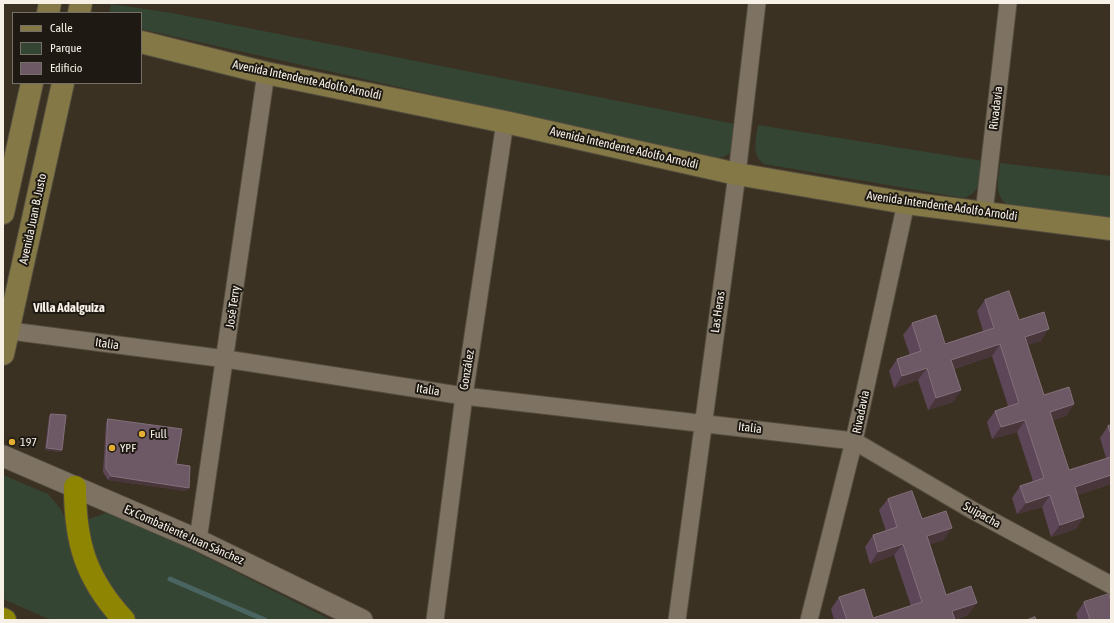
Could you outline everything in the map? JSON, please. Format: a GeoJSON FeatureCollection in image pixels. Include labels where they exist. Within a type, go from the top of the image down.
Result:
{"type":"FeatureCollection","features":[{"type":"Feature","properties":{"kind":"highway"},"geometry":{"type":"LineString","coordinates":[[75,487],[75,520],[86,566],[108,600],[124,620]]}},
{"type":"Feature","properties":{"kind":"main road","name":"Avenida Intendente Adolfo Arnoldi"},"geometry":{"type":"LineString","coordinates":[[142,42],[266,73],[505,122],[737,174],[906,203],[1111,229]]}},
{"type":"Feature","properties":{"kind":"main road"},"geometry":{"type":"LineString","coordinates":[[3,213],[32,84]]}},
{"type":"Feature","properties":{"kind":"main road","name":"Avenida Juan B. Justo"},"geometry":{"type":"LineString","coordinates":[[3,354],[10,288],[63,84]]}},
{"type":"Feature","properties":{"kind":"street","name":"Las Heras"},"geometry":{"type":"LineString","coordinates":[[676,620],[737,174],[757,3]]}},
{"type":"Feature","properties":{"kind":"street","name":"Rivadavia"},"geometry":{"type":"LineString","coordinates":[[984,213],[1008,3]]}},
{"type":"Feature","properties":{"kind":"street","name":"José Terry"},"geometry":{"type":"LineString","coordinates":[[198,540],[226,359],[266,73]]}},
{"type":"Feature","properties":{"kind":"street","name":"González"},"geometry":{"type":"LineString","coordinates":[[435,620],[464,396],[505,122]]}},
{"type":"Feature","properties":{"kind":"street","name":"Rivadavia"},"geometry":{"type":"LineString","coordinates":[[808,620],[854,441],[906,203]]}},
{"type":"Feature","properties":{"kind":"street","name":"Italia"},"geometry":{"type":"LineString","coordinates":[[6,330],[226,359],[464,396],[854,441]]}},
{"type":"Feature","properties":{"kind":"street","name":"Suipacha"},"geometry":{"type":"LineString","coordinates":[[854,441],[972,510],[1111,585]]}},
{"type":"Feature","properties":{"kind":"street","name":"Ex Combatiente Juan Sánchez"},"geometry":{"type":"LineString","coordinates":[[3,456],[198,540],[362,620]]}},
{"type":"Feature","properties":{"kind":"green space"},"geometry":{"type":"Polygon","coordinates":[[[111,4],[172,13],[735,124],[733,144],[730,153],[723,157],[715,158],[142,29],[142,12],[109,12],[111,4]]]}},
{"type":"Feature","properties":{"kind":"green space"},"geometry":{"type":"Polygon","coordinates":[[[758,125],[983,161],[979,183],[974,192],[964,198],[764,164],[757,156],[755,146],[758,125]]]}},
{"type":"Feature","properties":{"kind":"green space"},"geometry":{"type":"Polygon","coordinates":[[[1000,163],[1111,176],[1111,220],[1008,205],[1000,197],[999,192],[998,181],[1000,163]]]}},
{"type":"Feature","properties":{"kind":"green space"},"geometry":{"type":"Polygon","coordinates":[[[3,475],[48,494],[60,508],[117,620],[51,620],[3,599],[3,475]]]}},
{"type":"Feature","properties":{"kind":"green space"},"geometry":{"type":"Polygon","coordinates":[[[106,513],[125,516],[331,620],[138,620],[119,600],[96,562],[86,531],[89,519],[106,513]]]}},
{"type":"Feature","properties":{"kind":"building"},"geometry":{"type":"Polygon","coordinates":[[[1009,291],[1019,320],[1044,312],[1049,329],[1025,337],[1044,395],[1069,387],[1074,404],[1050,412],[1069,470],[1111,457],[1111,475],[1075,487],[1084,517],[1060,525],[1050,495],[1026,503],[1020,486],[1044,478],[1025,420],[1001,427],[995,411],[1019,403],[1000,344],[951,360],[961,390],[936,398],[927,368],[902,376],[897,359],[921,351],[912,323],[936,315],[945,344],[994,328],[985,300],[1009,291]]]}},
{"type":"Feature","properties":{"kind":"building"},"geometry":{"type":"Polygon","coordinates":[[[51,414],[66,415],[62,450],[47,448],[51,414]]]}},
{"type":"Feature","properties":{"kind":"building"},"geometry":{"type":"Polygon","coordinates":[[[108,419],[182,429],[176,464],[190,466],[189,488],[111,476],[106,468],[108,419]]]}},
{"type":"Feature","properties":{"kind":"building"},"geometry":{"type":"Polygon","coordinates":[[[1111,425],[1111,435],[1108,426],[1111,425]]]}},
{"type":"Feature","properties":{"kind":"building"},"geometry":{"type":"Polygon","coordinates":[[[912,491],[922,519],[946,511],[952,528],[927,536],[946,595],[971,586],[977,603],[952,611],[955,620],[847,620],[839,597],[864,589],[873,618],[922,602],[903,544],[878,552],[873,535],[897,527],[888,499],[912,491]]]}},
{"type":"Feature","properties":{"kind":"building"},"geometry":{"type":"Polygon","coordinates":[[[1109,594],[1111,601],[1111,620],[1090,620],[1084,602],[1109,594]]]}},
{"type":"Feature","properties":{"kind":"building"},"geometry":{"type":"Polygon","coordinates":[[[1035,617],[1036,620],[1027,620],[1035,617]]]}},
{"type":"Feature","properties":{"kind":"waterway"},"geometry":{"type":"LineString","coordinates":[[170,579],[265,620]]}},
{"type":"Feature","properties":{"kind":"place","name":"Full"},"geometry":{"type":"Point","coordinates":[142,434]}},
{"type":"Feature","properties":{"kind":"place","name":"197"},"geometry":{"type":"Point","coordinates":[12,442]}},
{"type":"Feature","properties":{"kind":"place","name":"YPF"},"geometry":{"type":"Point","coordinates":[112,448]}},
{"type":"Feature","properties":{"kind":"district","name":"Villa Adalguiza"},"geometry":{"type":"Point","coordinates":[69,308]}}]}
